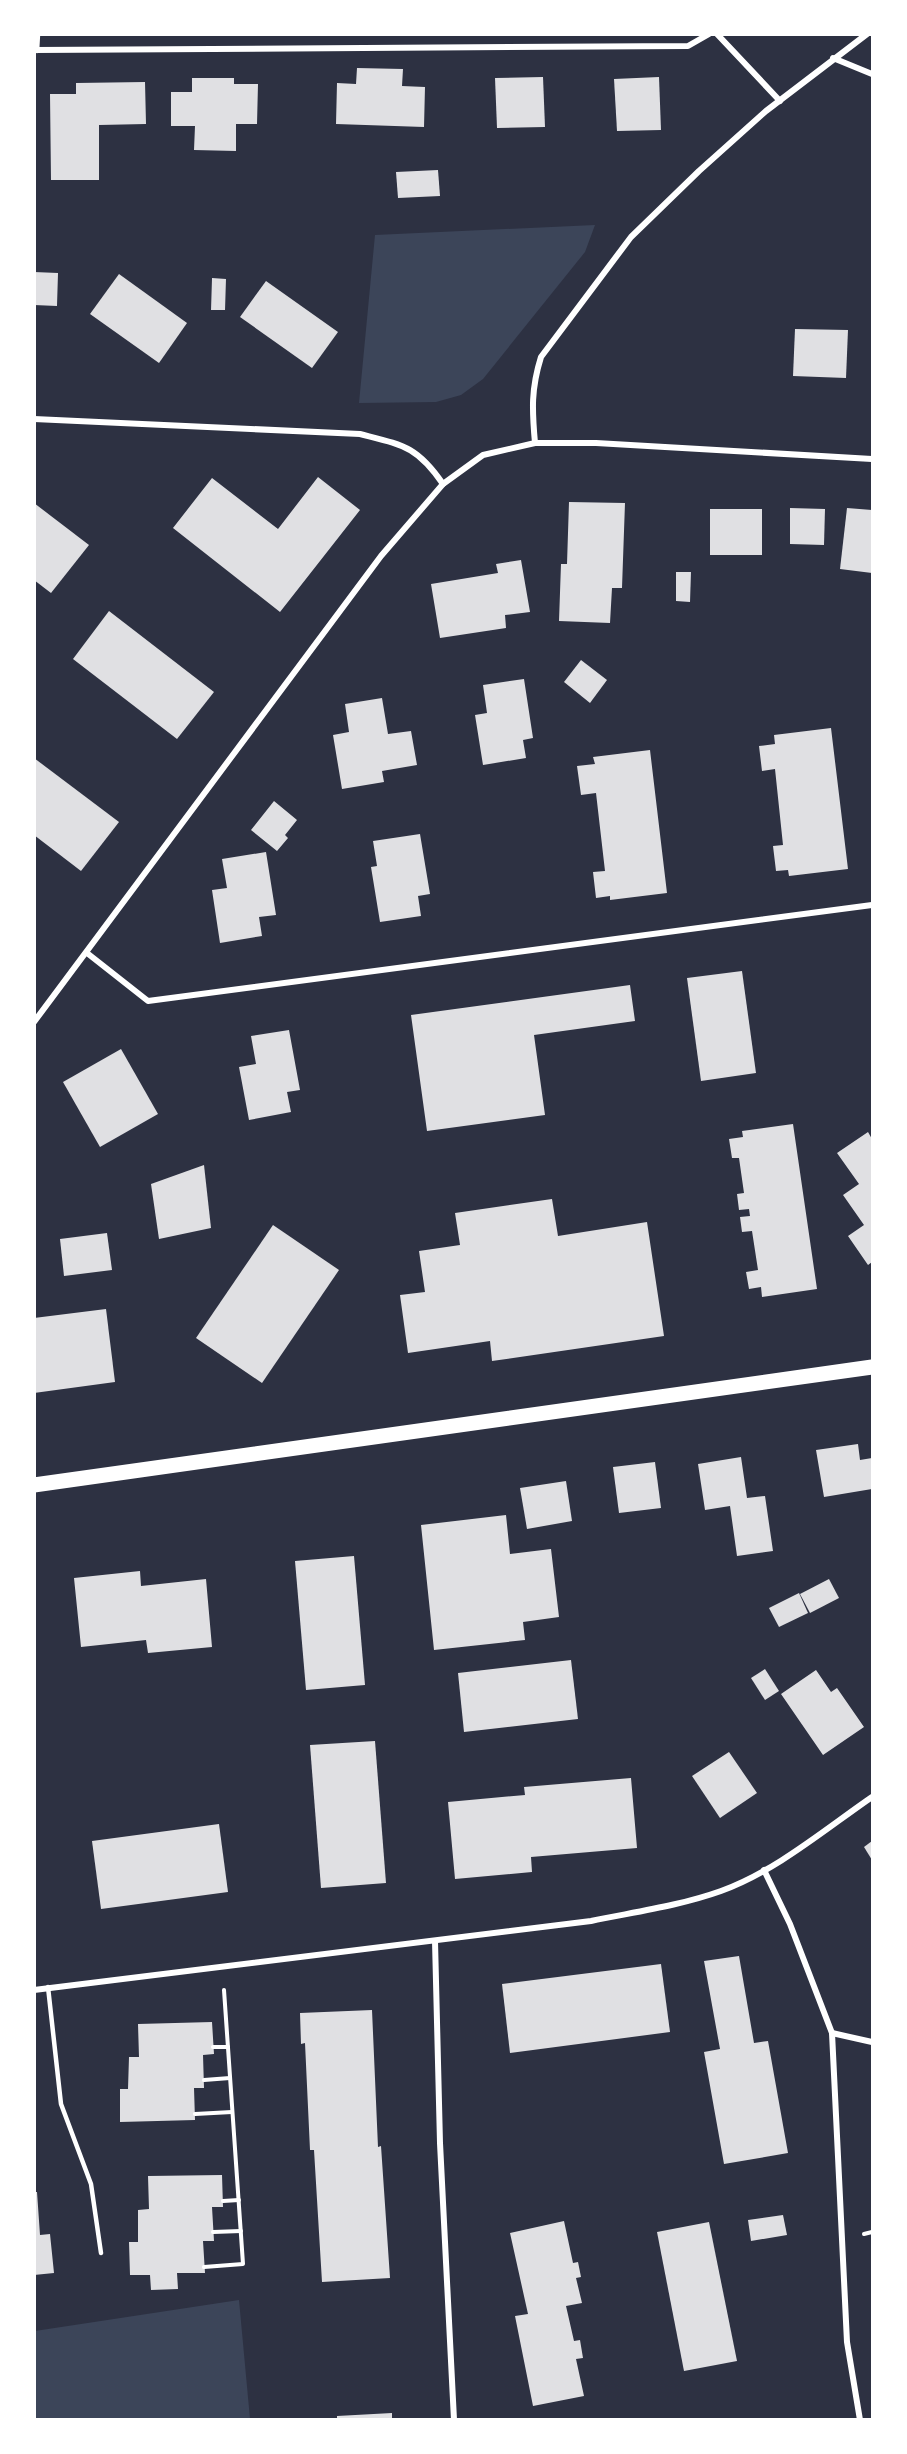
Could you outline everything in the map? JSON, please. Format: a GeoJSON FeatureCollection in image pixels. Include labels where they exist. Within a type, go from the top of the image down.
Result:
{"type":"FeatureCollection","features":[{"type":"Feature","properties":{"kind":"main road"},"geometry":{"type":"LineString","coordinates":[[34,1485],[873,1367]]}},
{"type":"Feature","properties":{"kind":"street"},"geometry":{"type":"LineString","coordinates":[[36,51],[688,46],[709,34]]}},
{"type":"Feature","properties":{"kind":"street"},"geometry":{"type":"LineString","coordinates":[[717,34],[780,101]]}},
{"type":"Feature","properties":{"kind":"street"},"geometry":{"type":"LineString","coordinates":[[535,443],[531,407],[534,380],[541,357],[631,237],[699,171],[780,101],[867,34]]}},
{"type":"Feature","properties":{"kind":"street"},"geometry":{"type":"LineString","coordinates":[[833,58],[873,74]]}},
{"type":"Feature","properties":{"kind":"street"},"geometry":{"type":"LineString","coordinates":[[34,419],[360,434],[406,446],[428,462],[443,484]]}},
{"type":"Feature","properties":{"kind":"street"},"geometry":{"type":"LineString","coordinates":[[34,1022],[381,556],[443,484],[483,455],[535,443],[596,443],[873,459]]}},
{"type":"Feature","properties":{"kind":"street"},"geometry":{"type":"LineString","coordinates":[[87,953],[148,1001],[873,905]]}},
{"type":"Feature","properties":{"kind":"street"},"geometry":{"type":"LineString","coordinates":[[34,1990],[591,1921],[670,1904],[720,1891],[765,1870],[873,1797]]}},
{"type":"Feature","properties":{"kind":"street"},"geometry":{"type":"LineString","coordinates":[[765,1870],[790,1924],[832,2033],[848,2342],[860,2420]]}},
{"type":"Feature","properties":{"kind":"street"},"geometry":{"type":"LineString","coordinates":[[435,1941],[440,2143],[454,2420]]}},
{"type":"Feature","properties":{"kind":"street"},"geometry":{"type":"LineString","coordinates":[[832,2033],[873,2042]]}},
{"type":"Feature","properties":{"kind":"lane"},"geometry":{"type":"LineString","coordinates":[[36,51],[38,34]]}},
{"type":"Feature","properties":{"kind":"lane"},"geometry":{"type":"LineString","coordinates":[[48,1987],[61,2104],[91,2184],[101,2253]]}},
{"type":"Feature","properties":{"kind":"path"},"geometry":{"type":"LineString","coordinates":[[204,2267],[243,2264],[222,1965]]}},
{"type":"Feature","properties":{"kind":"path"},"geometry":{"type":"LineString","coordinates":[[213,2047],[228,2047]]}},
{"type":"Feature","properties":{"kind":"path"},"geometry":{"type":"LineString","coordinates":[[204,2080],[230,2078]]}},
{"type":"Feature","properties":{"kind":"path"},"geometry":{"type":"LineString","coordinates":[[195,2114],[232,2112]]}},
{"type":"Feature","properties":{"kind":"path"},"geometry":{"type":"LineString","coordinates":[[223,2201],[239,2200]]}},
{"type":"Feature","properties":{"kind":"path"},"geometry":{"type":"LineString","coordinates":[[213,2232],[241,2231]]}},
{"type":"Feature","properties":{"kind":"shaded area"},"geometry":{"type":"Polygon","coordinates":[[[595,225],[585,252],[483,379],[461,395],[436,402],[359,403],[375,235],[595,225]]]}},
{"type":"Feature","properties":{"kind":"shaded area"},"geometry":{"type":"Polygon","coordinates":[[[239,2300],[250,2419],[35,2419],[35,2331],[239,2300]]]}},
{"type":"Feature","properties":{"kind":"building"},"geometry":{"type":"Polygon","coordinates":[[[357,68],[403,69],[402,86],[425,87],[424,127],[336,124],[337,83],[356,84],[357,68]]]}},
{"type":"Feature","properties":{"kind":"building"},"geometry":{"type":"Polygon","coordinates":[[[543,77],[545,127],[497,128],[495,78],[543,77]]]}},
{"type":"Feature","properties":{"kind":"building"},"geometry":{"type":"Polygon","coordinates":[[[659,77],[661,130],[617,131],[614,79],[659,77]]]}},
{"type":"Feature","properties":{"kind":"building"},"geometry":{"type":"Polygon","coordinates":[[[192,78],[234,78],[234,84],[258,84],[257,124],[236,124],[236,151],[194,150],[195,126],[171,126],[171,92],[192,92],[192,78]]]}},
{"type":"Feature","properties":{"kind":"building"},"geometry":{"type":"Polygon","coordinates":[[[145,82],[146,124],[99,125],[99,180],[51,180],[50,94],[76,94],[76,83],[145,82]]]}},
{"type":"Feature","properties":{"kind":"building"},"geometry":{"type":"Polygon","coordinates":[[[438,170],[440,196],[398,198],[396,172],[438,170]]]}},
{"type":"Feature","properties":{"kind":"building"},"geometry":{"type":"Polygon","coordinates":[[[34,272],[58,273],[57,306],[34,305],[34,272]]]}},
{"type":"Feature","properties":{"kind":"building"},"geometry":{"type":"Polygon","coordinates":[[[119,274],[187,323],[159,363],[90,314],[119,274]]]}},
{"type":"Feature","properties":{"kind":"building"},"geometry":{"type":"Polygon","coordinates":[[[212,278],[226,279],[225,310],[211,310],[212,278]]]}},
{"type":"Feature","properties":{"kind":"building"},"geometry":{"type":"Polygon","coordinates":[[[266,281],[338,332],[312,368],[240,317],[266,281]]]}},
{"type":"Feature","properties":{"kind":"building"},"geometry":{"type":"Polygon","coordinates":[[[795,329],[848,330],[846,378],[793,376],[795,329]]]}},
{"type":"Feature","properties":{"kind":"building"},"geometry":{"type":"Polygon","coordinates":[[[318,477],[360,510],[280,612],[173,528],[212,478],[278,529],[318,477]]]}},
{"type":"Feature","properties":{"kind":"building"},"geometry":{"type":"Polygon","coordinates":[[[569,502],[625,503],[622,588],[612,588],[610,623],[559,621],[561,564],[567,564],[569,502]]]}},
{"type":"Feature","properties":{"kind":"building"},"geometry":{"type":"Polygon","coordinates":[[[34,503],[89,545],[51,593],[34,580],[34,503]]]}},
{"type":"Feature","properties":{"kind":"building"},"geometry":{"type":"Polygon","coordinates":[[[790,508],[825,509],[824,545],[790,544],[790,508]]]}},
{"type":"Feature","properties":{"kind":"building"},"geometry":{"type":"Polygon","coordinates":[[[847,508],[872,510],[872,573],[840,569],[847,508]]]}},
{"type":"Feature","properties":{"kind":"building"},"geometry":{"type":"Polygon","coordinates":[[[710,509],[762,509],[762,555],[710,555],[710,509]]]}},
{"type":"Feature","properties":{"kind":"building"},"geometry":{"type":"Polygon","coordinates":[[[521,560],[530,612],[505,615],[506,628],[440,638],[431,584],[498,573],[496,564],[521,560]]]}},
{"type":"Feature","properties":{"kind":"building"},"geometry":{"type":"Polygon","coordinates":[[[676,572],[691,572],[690,602],[676,601],[676,572]]]}},
{"type":"Feature","properties":{"kind":"building"},"geometry":{"type":"Polygon","coordinates":[[[109,611],[214,692],[177,739],[73,659],[109,611]]]}},
{"type":"Feature","properties":{"kind":"building"},"geometry":{"type":"Polygon","coordinates":[[[581,660],[607,680],[590,703],[564,682],[581,660]]]}},
{"type":"Feature","properties":{"kind":"building"},"geometry":{"type":"Polygon","coordinates":[[[524,679],[533,738],[523,740],[526,758],[483,765],[475,715],[487,713],[483,685],[524,679]]]}},
{"type":"Feature","properties":{"kind":"building"},"geometry":{"type":"Polygon","coordinates":[[[382,698],[388,734],[411,731],[417,765],[382,771],[384,782],[342,789],[333,735],[349,732],[345,704],[382,698]]]}},
{"type":"Feature","properties":{"kind":"building"},"geometry":{"type":"Polygon","coordinates":[[[831,728],[848,869],[789,876],[788,870],[776,871],[773,846],[783,845],[775,769],[762,771],[759,746],[775,744],[774,735],[831,728]]]}},
{"type":"Feature","properties":{"kind":"building"},"geometry":{"type":"Polygon","coordinates":[[[650,750],[667,893],[610,900],[610,896],[596,898],[593,872],[605,871],[596,793],[581,795],[577,766],[595,764],[593,757],[650,750]]]}},
{"type":"Feature","properties":{"kind":"building"},"geometry":{"type":"Polygon","coordinates":[[[34,758],[119,822],[81,871],[34,835],[34,758]]]}},
{"type":"Feature","properties":{"kind":"building"},"geometry":{"type":"Polygon","coordinates":[[[274,801],[297,820],[285,835],[288,838],[277,851],[251,830],[274,801]]]}},
{"type":"Feature","properties":{"kind":"building"},"geometry":{"type":"Polygon","coordinates":[[[420,834],[430,894],[418,896],[421,916],[380,922],[371,867],[377,866],[373,841],[420,834]]]}},
{"type":"Feature","properties":{"kind":"building"},"geometry":{"type":"Polygon","coordinates":[[[266,852],[276,915],[259,917],[262,936],[220,943],[212,890],[227,888],[222,859],[266,852]]]}},
{"type":"Feature","properties":{"kind":"building"},"geometry":{"type":"Polygon","coordinates":[[[742,971],[756,1073],[701,1081],[687,978],[742,971]]]}},
{"type":"Feature","properties":{"kind":"building"},"geometry":{"type":"Polygon","coordinates":[[[630,985],[635,1021],[534,1035],[545,1115],[427,1131],[411,1015],[630,985]]]}},
{"type":"Feature","properties":{"kind":"building"},"geometry":{"type":"Polygon","coordinates":[[[289,1030],[300,1090],[287,1092],[291,1112],[249,1120],[239,1067],[256,1064],[251,1036],[289,1030]]]}},
{"type":"Feature","properties":{"kind":"building"},"geometry":{"type":"Polygon","coordinates":[[[121,1049],[158,1114],[100,1147],[63,1082],[121,1049]]]}},
{"type":"Feature","properties":{"kind":"building"},"geometry":{"type":"Polygon","coordinates":[[[793,1124],[817,1289],[762,1297],[761,1287],[749,1289],[746,1272],[758,1270],[752,1231],[742,1232],[740,1217],[750,1216],[749,1209],[739,1210],[737,1194],[744,1193],[739,1158],[732,1158],[729,1139],[743,1137],[742,1131],[793,1124]]]}},
{"type":"Feature","properties":{"kind":"building"},"geometry":{"type":"Polygon","coordinates":[[[868,1132],[872,1139],[872,1262],[868,1265],[848,1236],[864,1225],[843,1195],[859,1184],[837,1153],[868,1132]]]}},
{"type":"Feature","properties":{"kind":"building"},"geometry":{"type":"Polygon","coordinates":[[[204,1165],[211,1228],[159,1239],[151,1184],[204,1165]]]}},
{"type":"Feature","properties":{"kind":"building"},"geometry":{"type":"Polygon","coordinates":[[[552,1199],[558,1236],[647,1222],[664,1336],[492,1361],[490,1341],[408,1353],[400,1295],[425,1292],[419,1251],[460,1245],[455,1213],[552,1199]]]}},
{"type":"Feature","properties":{"kind":"building"},"geometry":{"type":"Polygon","coordinates":[[[273,1225],[339,1270],[262,1383],[196,1338],[273,1225]]]}},
{"type":"Feature","properties":{"kind":"building"},"geometry":{"type":"Polygon","coordinates":[[[107,1233],[112,1270],[64,1276],[60,1239],[107,1233]]]}},
{"type":"Feature","properties":{"kind":"building"},"geometry":{"type":"Polygon","coordinates":[[[106,1309],[115,1382],[34,1393],[34,1318],[106,1309]]]}},
{"type":"Feature","properties":{"kind":"building"},"geometry":{"type":"Polygon","coordinates":[[[858,1444],[860,1460],[872,1458],[872,1489],[824,1497],[816,1450],[858,1444]]]}},
{"type":"Feature","properties":{"kind":"building"},"geometry":{"type":"Polygon","coordinates":[[[741,1457],[747,1498],[765,1496],[773,1551],[737,1556],[730,1506],[705,1510],[698,1464],[741,1457]]]}},
{"type":"Feature","properties":{"kind":"building"},"geometry":{"type":"Polygon","coordinates":[[[655,1462],[661,1508],[619,1513],[613,1467],[655,1462]]]}},
{"type":"Feature","properties":{"kind":"building"},"geometry":{"type":"Polygon","coordinates":[[[566,1481],[572,1521],[527,1529],[520,1488],[566,1481]]]}},
{"type":"Feature","properties":{"kind":"building"},"geometry":{"type":"Polygon","coordinates":[[[506,1515],[510,1554],[551,1549],[559,1617],[523,1622],[525,1640],[434,1650],[421,1525],[506,1515]]]}},
{"type":"Feature","properties":{"kind":"building"},"geometry":{"type":"Polygon","coordinates":[[[354,1556],[365,1685],[306,1690],[295,1561],[354,1556]]]}},
{"type":"Feature","properties":{"kind":"building"},"geometry":{"type":"Polygon","coordinates":[[[140,1571],[141,1586],[206,1579],[212,1647],[148,1653],[146,1640],[81,1647],[74,1578],[140,1571]]]}},
{"type":"Feature","properties":{"kind":"building"},"geometry":{"type":"Polygon","coordinates":[[[829,1579],[839,1598],[810,1613],[800,1594],[829,1579]]]}},
{"type":"Feature","properties":{"kind":"building"},"geometry":{"type":"Polygon","coordinates":[[[799,1593],[808,1613],[779,1627],[769,1608],[799,1593]]]}},
{"type":"Feature","properties":{"kind":"building"},"geometry":{"type":"Polygon","coordinates":[[[571,1660],[578,1719],[464,1732],[458,1673],[571,1660]]]}},
{"type":"Feature","properties":{"kind":"building"},"geometry":{"type":"Polygon","coordinates":[[[765,1669],[779,1691],[765,1700],[751,1678],[765,1669]]]}},
{"type":"Feature","properties":{"kind":"building"},"geometry":{"type":"Polygon","coordinates":[[[816,1670],[831,1692],[837,1688],[864,1727],[823,1755],[781,1694],[816,1670]]]}},
{"type":"Feature","properties":{"kind":"building"},"geometry":{"type":"Polygon","coordinates":[[[375,1741],[386,1883],[321,1888],[310,1745],[375,1741]]]}},
{"type":"Feature","properties":{"kind":"building"},"geometry":{"type":"Polygon","coordinates":[[[729,1752],[757,1793],[720,1818],[692,1776],[729,1752]]]}},
{"type":"Feature","properties":{"kind":"building"},"geometry":{"type":"Polygon","coordinates":[[[631,1778],[637,1848],[531,1857],[532,1872],[455,1879],[448,1802],[525,1795],[524,1787],[631,1778]]]}},
{"type":"Feature","properties":{"kind":"building"},"geometry":{"type":"Polygon","coordinates":[[[219,1824],[228,1892],[101,1909],[92,1841],[219,1824]]]}},
{"type":"Feature","properties":{"kind":"building"},"geometry":{"type":"Polygon","coordinates":[[[872,1841],[872,1860],[864,1847],[872,1841]]]}},
{"type":"Feature","properties":{"kind":"building"},"geometry":{"type":"Polygon","coordinates":[[[739,1956],[754,2043],[768,2041],[788,2153],[724,2164],[704,2052],[720,2049],[704,1961],[739,1956]]]}},
{"type":"Feature","properties":{"kind":"building"},"geometry":{"type":"Polygon","coordinates":[[[661,1964],[670,2032],[510,2053],[502,1984],[661,1964]]]}},
{"type":"Feature","properties":{"kind":"building"},"geometry":{"type":"Polygon","coordinates":[[[372,2010],[378,2147],[381,2146],[390,2278],[322,2282],[314,2150],[310,2150],[305,2043],[301,2044],[300,2013],[372,2010]]]}},
{"type":"Feature","properties":{"kind":"building"},"geometry":{"type":"Polygon","coordinates":[[[212,2022],[214,2054],[203,2055],[204,2088],[194,2088],[195,2120],[120,2122],[120,2089],[128,2089],[129,2057],[139,2057],[138,2024],[212,2022]]]}},
{"type":"Feature","properties":{"kind":"building"},"geometry":{"type":"Polygon","coordinates":[[[222,2175],[223,2207],[212,2207],[214,2241],[203,2241],[205,2273],[177,2273],[178,2289],[151,2290],[150,2275],[130,2275],[129,2242],[138,2242],[138,2210],[149,2209],[148,2176],[222,2175]]]}},
{"type":"Feature","properties":{"kind":"building"},"geometry":{"type":"Polygon","coordinates":[[[34,2192],[37,2192],[40,2235],[50,2234],[54,2273],[34,2275],[34,2192]]]}},
{"type":"Feature","properties":{"kind":"building"},"geometry":{"type":"Polygon","coordinates":[[[783,2215],[787,2235],[751,2241],[748,2220],[783,2215]]]}},
{"type":"Feature","properties":{"kind":"building"},"geometry":{"type":"Polygon","coordinates":[[[564,2221],[573,2263],[578,2262],[581,2277],[576,2278],[582,2303],[566,2306],[574,2341],[580,2340],[583,2358],[576,2359],[584,2396],[533,2406],[515,2316],[528,2314],[510,2233],[564,2221]]]}},
{"type":"Feature","properties":{"kind":"building"},"geometry":{"type":"Polygon","coordinates":[[[709,2222],[737,2361],[684,2371],[657,2232],[709,2222]]]}},
{"type":"Feature","properties":{"kind":"building"},"geometry":{"type":"Polygon","coordinates":[[[392,2413],[392,2420],[337,2420],[337,2416],[392,2413]]]}}]}
